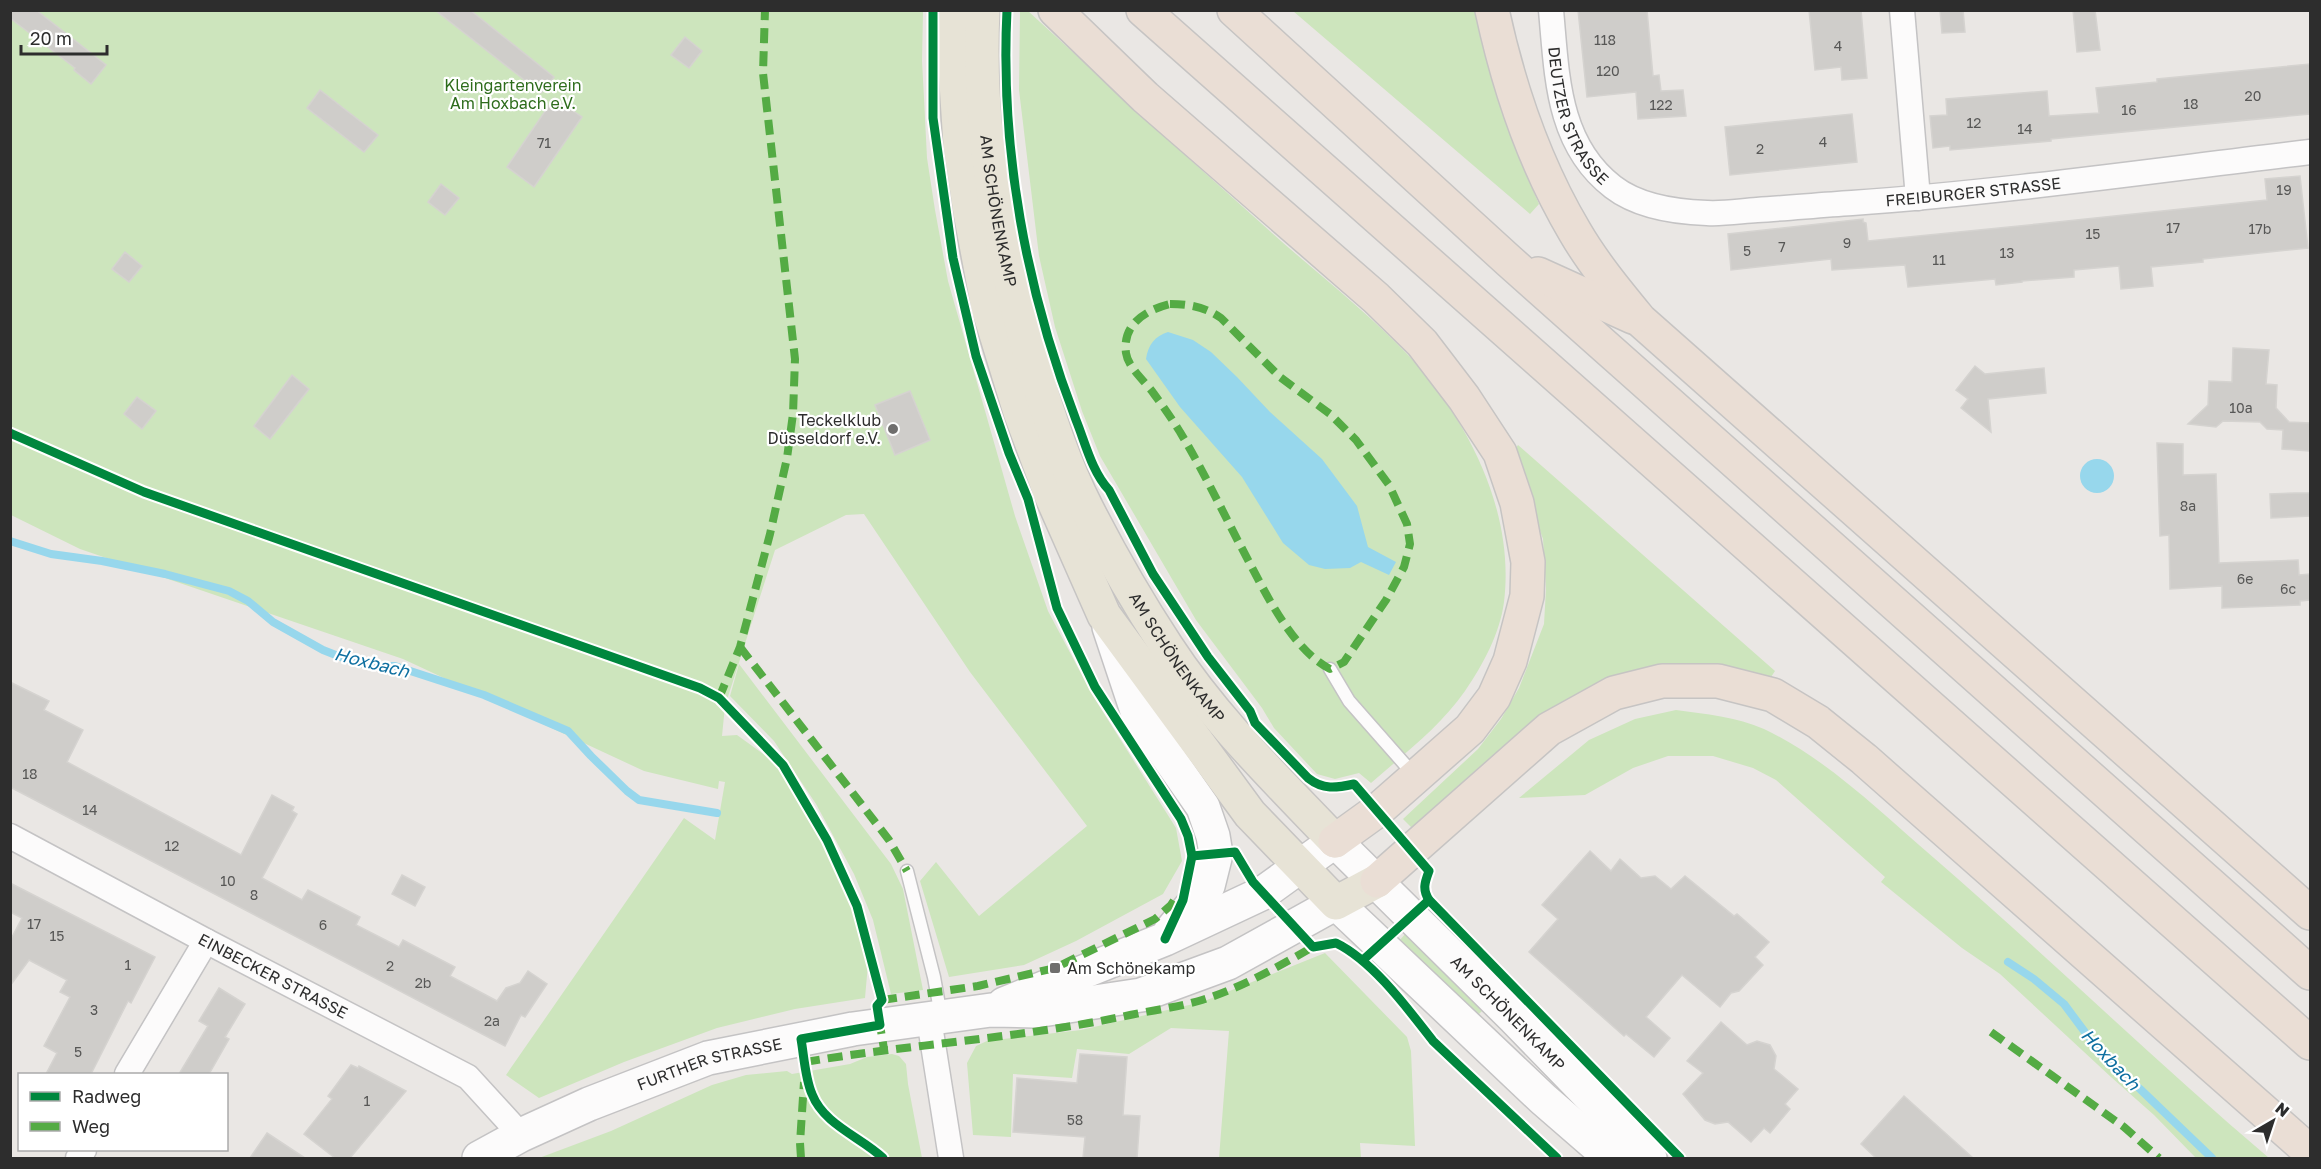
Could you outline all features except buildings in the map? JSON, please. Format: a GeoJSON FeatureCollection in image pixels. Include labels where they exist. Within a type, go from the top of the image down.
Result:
{"type":"FeatureCollection","features":[{"type":"Feature","properties":{"kind":"highway"},"geometry":{"type":"LineString","coordinates":[[1055,10],[1145,97],[1376,298],[1415,336],[1464,398],[1500,453],[1517,503],[1528,562],[1527,596],[1510,661],[1494,697],[1470,729],[1378,810],[1335,841]]}},
{"type":"Feature","properties":{"kind":"highway"},"geometry":{"type":"LineString","coordinates":[[1143,10],[2310,1043]]}},
{"type":"Feature","properties":{"kind":"highway"},"geometry":{"type":"LineString","coordinates":[[1234,10],[1509,261],[2310,972]]}},
{"type":"Feature","properties":{"kind":"highway"},"geometry":{"type":"LineString","coordinates":[[1492,10],[1503,61],[1523,126],[1548,185],[1575,233],[1604,275],[1640,320],[2310,913]]}},
{"type":"Feature","properties":{"kind":"highway"},"geometry":{"type":"LineString","coordinates":[[1509,261],[1640,320]]}},
{"type":"Feature","properties":{"kind":"highway"},"geometry":{"type":"LineString","coordinates":[[1377,881],[1549,729],[1614,693],[1662,681],[1718,681],[1773,695],[1818,722],[1863,759],[2310,1152]]}},
{"type":"Feature","properties":{"kind":"main road","name":"AM SCHÖNENKAMP"},"geometry":{"type":"LineString","coordinates":[[974,14],[955,67],[960,144],[970,212],[988,308],[1020,412],[1047,484],[1104,615],[1250,814],[1330,897]]}},
{"type":"Feature","properties":{"kind":"main road","name":"AM SCHÖNENKAMP"},"geometry":{"type":"LineString","coordinates":[[974,14],[990,168],[998,220],[1023,329],[1049,418],[1086,508],[1124,577],[1167,647],[1192,681],[1239,741],[1335,841]]}},
{"type":"Feature","properties":{"kind":"main road","name":"FURTHER STRASSE"},"geometry":{"type":"LineString","coordinates":[[1330,897],[1377,881]]}},
{"type":"Feature","properties":{"kind":"street","name":"DEUTZER STRASSE"},"geometry":{"type":"LineString","coordinates":[[1551,10],[1558,89],[1564,118],[1576,147],[1595,172],[1614,189],[1636,201]]}},
{"type":"Feature","properties":{"kind":"street"},"geometry":{"type":"LineString","coordinates":[[1902,10],[1918,198]]}},
{"type":"Feature","properties":{"kind":"street","name":"FREIBURGER STRASSE"},"geometry":{"type":"LineString","coordinates":[[1636,201],[1662,208],[1710,213],[1918,198],[2310,152]]}},
{"type":"Feature","properties":{"kind":"street"},"geometry":{"type":"LineString","coordinates":[[1104,615],[1138,714],[1203,807],[1213,836],[1216,854],[1208,886],[1165,939]]}},
{"type":"Feature","properties":{"kind":"street","name":"EINBECKER STRASSE"},"geometry":{"type":"LineString","coordinates":[[10,836],[468,1077],[521,1135]]}},
{"type":"Feature","properties":{"kind":"street","name":"FURTHER STRASSE"},"geometry":{"type":"LineString","coordinates":[[991,1010],[1165,939],[1263,893],[1335,841]]}},
{"type":"Feature","properties":{"kind":"street","name":"FURTHER STRASSE"},"geometry":{"type":"LineString","coordinates":[[479,1158],[521,1135],[590,1104],[708,1058],[853,1029],[991,1010],[1035,1011],[1141,995],[1228,963],[1275,939],[1330,897],[1336,858],[1335,841]]}},
{"type":"Feature","properties":{"kind":"street","name":"AM SCHÖNENKAMP"},"geometry":{"type":"LineString","coordinates":[[1335,841],[1514,1018],[1650,1158]]}},
{"type":"Feature","properties":{"kind":"street","name":"AM SCHÖNENKAMP"},"geometry":{"type":"LineString","coordinates":[[1330,897],[1535,1092],[1611,1158]]}},
{"type":"Feature","properties":{"kind":"street"},"geometry":{"type":"LineString","coordinates":[[129,1073],[206,941]]}},
{"type":"Feature","properties":{"kind":"street"},"geometry":{"type":"LineString","coordinates":[[935,1019],[951,1158]]}},
{"type":"Feature","properties":{"kind":"lane"},"geometry":{"type":"LineString","coordinates":[[1330,669],[1349,701],[1416,777]]}},
{"type":"Feature","properties":{"kind":"lane"},"geometry":{"type":"LineString","coordinates":[[907,871],[934,977],[935,1019]]}},
{"type":"Feature","properties":{"kind":"green space","name":"Kleingartenverein Am Hoxbach e.V."},"geometry":{"type":"Polygon","coordinates":[[[10,11],[923,11],[922,61],[927,158],[948,281],[1015,516],[1048,611],[1093,696],[1176,828],[1182,861],[1163,894],[1076,941],[1024,965],[949,977],[920,881],[936,862],[979,916],[1087,826],[970,672],[864,514],[846,515],[775,550],[725,706],[722,736],[737,735],[780,766],[823,838],[856,908],[868,964],[865,998],[795,1009],[717,1028],[624,1062],[539,1098],[506,1075],[684,818],[715,840],[725,782],[719,781],[718,789],[644,771],[403,659],[80,549],[11,515],[10,11]]]}},
{"type":"Feature","properties":{"kind":"green space"},"geometry":{"type":"Polygon","coordinates":[[[1020,11],[1028,11],[1232,198],[1393,339],[1431,382],[1469,439],[1495,502],[1502,535],[1506,568],[1504,602],[1499,625],[1478,670],[1455,704],[1421,740],[1371,783],[1359,773],[1335,779],[1317,774],[1274,728],[1262,708],[1196,620],[1100,456],[1082,411],[1055,327],[1039,256],[1019,90],[1020,11]]]}},
{"type":"Feature","properties":{"kind":"green space"},"geometry":{"type":"Polygon","coordinates":[[[1293,11],[1478,11],[1492,77],[1539,204],[1530,214],[1293,11]]]}},
{"type":"Feature","properties":{"kind":"green space"},"geometry":{"type":"Polygon","coordinates":[[[1518,445],[1775,671],[1771,677],[1718,665],[1684,664],[1650,668],[1488,762],[1412,828],[1403,819],[1478,749],[1501,719],[1519,688],[1544,624],[1546,589],[1543,539],[1512,453],[1518,445]]]}},
{"type":"Feature","properties":{"kind":"green space"},"geometry":{"type":"Polygon","coordinates":[[[739,664],[891,864],[903,889],[923,990],[891,994],[873,920],[854,874],[816,804],[774,741],[730,696],[739,664]]]}},
{"type":"Feature","properties":{"kind":"green space"},"geometry":{"type":"Polygon","coordinates":[[[1676,710],[1721,716],[1754,725],[1788,742],[1832,771],[1976,895],[2269,1158],[2196,1158],[2154,1115],[2000,974],[1962,948],[1881,882],[1885,877],[1776,780],[1753,768],[1713,756],[1668,756],[1633,768],[1585,795],[1519,798],[1589,740],[1635,719],[1676,710]]]}},
{"type":"Feature","properties":{"kind":"green space"},"geometry":{"type":"Polygon","coordinates":[[[1407,932],[1481,1007],[1482,1011],[1479,1014],[1474,1013],[1399,941],[1407,932]]]}},
{"type":"Feature","properties":{"kind":"green space"},"geometry":{"type":"Polygon","coordinates":[[[1325,953],[1407,1037],[1411,1051],[1415,1146],[1360,1143],[1361,1158],[1219,1158],[1229,1031],[1171,1028],[1129,1054],[1077,1049],[1072,1078],[1013,1074],[1011,1137],[973,1135],[967,1063],[976,1046],[987,1041],[1081,1030],[1202,1002],[1325,953]]]}},
{"type":"Feature","properties":{"kind":"green space"},"geometry":{"type":"Polygon","coordinates":[[[892,1054],[899,1056],[906,1064],[922,1158],[539,1158],[611,1131],[712,1085],[746,1075],[787,1071],[792,1074],[850,1064],[867,1057],[892,1054]]]}},
{"type":"Feature","properties":{"kind":"water"},"geometry":{"type":"Polygon","coordinates":[[[1168,332],[1193,340],[1211,352],[1270,412],[1322,459],[1357,506],[1368,547],[1396,562],[1389,575],[1361,562],[1350,568],[1325,569],[1309,565],[1283,543],[1242,477],[1180,407],[1146,359],[1148,349],[1153,342],[1168,332]]]}},
{"type":"Feature","properties":{"kind":"water"},"geometry":{"type":"Polygon","coordinates":[[[2097,459],[2109,464],[2114,476],[2109,488],[2097,493],[2085,488],[2080,476],[2085,464],[2097,459]]]}},
{"type":"Feature","properties":{"kind":"waterway","name":"Hoxbach"},"geometry":{"type":"LineString","coordinates":[[10,541],[51,554],[102,561],[165,574],[229,591],[248,601],[273,622],[323,650],[351,661],[373,666],[395,666],[484,695],[568,731],[627,791],[639,800],[717,813]]}},
{"type":"Feature","properties":{"kind":"waterway","name":"Hoxbach"},"geometry":{"type":"LineString","coordinates":[[2008,962],[2034,979],[2064,1004],[2105,1059],[2212,1158]]}},
{"type":"Feature","properties":{"kind":"marked path"},"geometry":{"type":"LineString","coordinates":[[719,698],[740,647],[770,534],[787,458],[793,414],[795,359],[763,73],[765,10]]}},
{"type":"Feature","properties":{"kind":"marked path"},"geometry":{"type":"LineString","coordinates":[[1170,304],[1197,307],[1221,318],[1280,377],[1330,414],[1356,440],[1389,485],[1407,524],[1410,544],[1404,567],[1386,600],[1344,662],[1330,669],[1315,659],[1301,645],[1276,612],[1180,432],[1127,359],[1126,343],[1132,326],[1144,314],[1170,304]]}},
{"type":"Feature","properties":{"kind":"marked path"},"geometry":{"type":"LineString","coordinates":[[740,647],[889,840],[907,871]]}},
{"type":"Feature","properties":{"kind":"marked path"},"geometry":{"type":"LineString","coordinates":[[882,1000],[978,986],[1055,968],[1155,919],[1171,905],[1178,894]]}},
{"type":"Feature","properties":{"kind":"marked path"},"geometry":{"type":"LineString","coordinates":[[805,1062],[1049,1030],[1184,1005],[1245,983],[1313,947]]}},
{"type":"Feature","properties":{"kind":"marked path"},"geometry":{"type":"LineString","coordinates":[[879,1019],[884,1049]]}},
{"type":"Feature","properties":{"kind":"marked path"},"geometry":{"type":"LineString","coordinates":[[1991,1032],[2124,1127],[2159,1158]]}},
{"type":"Feature","properties":{"kind":"marked path"},"geometry":{"type":"LineString","coordinates":[[801,1158],[804,1082]]}},
{"type":"Feature","properties":{"kind":"cycle path"},"geometry":{"type":"LineString","coordinates":[[933,10],[933,118],[953,258],[976,356],[1009,453],[1028,499],[1057,608],[1095,687],[1181,819],[1188,836],[1192,856],[1183,900],[1165,939]]}},
{"type":"Feature","properties":{"kind":"cycle path"},"geometry":{"type":"LineString","coordinates":[[1007,10],[1008,115],[1013,167],[1020,219],[1043,321],[1058,371],[1093,466],[1109,490],[1153,574],[1208,657],[1250,711],[1255,723],[1314,782],[1330,787],[1354,784],[1429,871],[1425,882],[1429,900],[1680,1158]]}},
{"type":"Feature","properties":{"kind":"cycle path"},"geometry":{"type":"LineString","coordinates":[[10,433],[144,492],[700,688],[719,698],[783,765],[827,840],[857,906],[882,1000],[877,1006],[880,1025],[801,1039],[808,1081],[818,1105],[834,1122],[883,1158]]}},
{"type":"Feature","properties":{"kind":"cycle path"},"geometry":{"type":"LineString","coordinates":[[1192,856],[1235,852],[1253,882],[1313,947],[1336,943],[1363,961],[1389,987],[1433,1041],[1557,1158]]}},
{"type":"Feature","properties":{"kind":"cycle path"},"geometry":{"type":"LineString","coordinates":[[1363,960],[1429,900]]}},
{"type":"Feature","properties":{"kind":"place","name":"Teckelklub Düsseldorf e.V."},"geometry":{"type":"Point","coordinates":[893,429]}},
{"type":"Feature","properties":{"kind":"place","name":"Am Schönekamp"},"geometry":{"type":"Point","coordinates":[1055,968]}}]}
